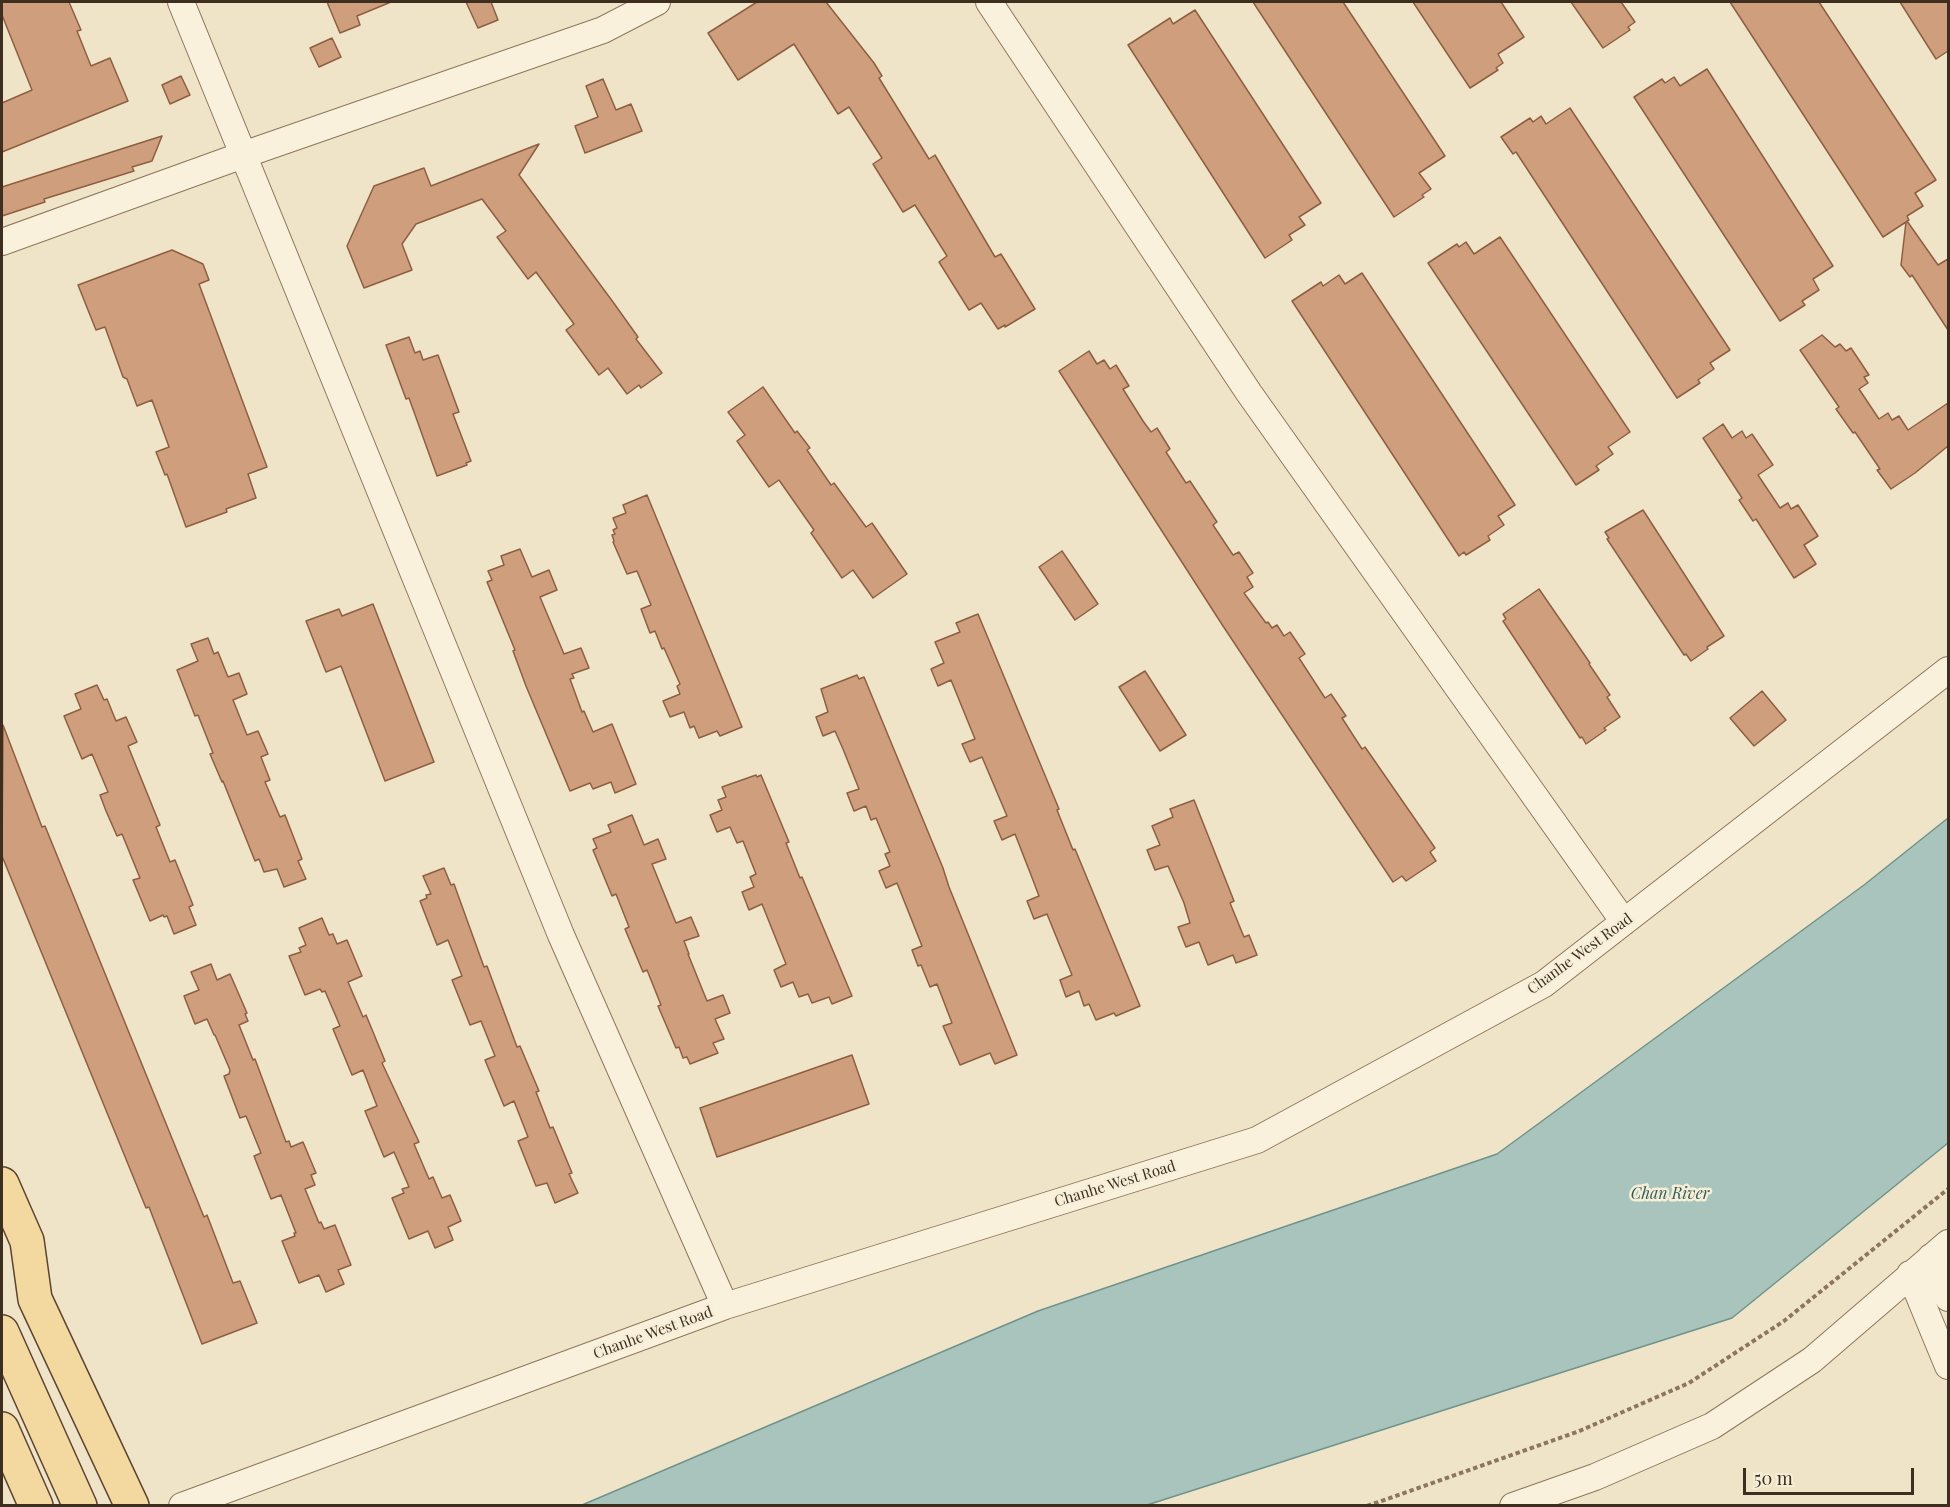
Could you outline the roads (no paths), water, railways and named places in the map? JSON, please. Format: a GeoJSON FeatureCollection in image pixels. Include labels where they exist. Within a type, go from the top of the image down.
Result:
{"type":"FeatureCollection","features":[{"type":"Feature","properties":{"kind":"main road"},"geometry":{"type":"LineString","coordinates":[[2,1184],[27,1241],[35,1299],[132,1506]]}},
{"type":"Feature","properties":{"kind":"main road"},"geometry":{"type":"LineString","coordinates":[[2,1332],[80,1506]]}},
{"type":"Feature","properties":{"kind":"main road"},"geometry":{"type":"LineString","coordinates":[[2,1429],[36,1506]]}},
{"type":"Feature","properties":{"kind":"street"},"geometry":{"type":"LineString","coordinates":[[181,2],[561,935],[725,1306]]}},
{"type":"Feature","properties":{"kind":"street"},"geometry":{"type":"LineString","coordinates":[[2,242],[243,155],[603,30],[657,2]]}},
{"type":"Feature","properties":{"kind":"street"},"geometry":{"type":"LineString","coordinates":[[990,2],[1249,393],[1624,922]]}},
{"type":"Feature","properties":{"kind":"street","name":"Chanhe West Road"},"geometry":{"type":"LineString","coordinates":[[182,1506],[725,1306],[1257,1140],[1544,984],[1948,670]]}},
{"type":"Feature","properties":{"kind":"street"},"geometry":{"type":"LineString","coordinates":[[1948,1228],[1940,1250],[1948,1298]]}},
{"type":"Feature","properties":{"kind":"street"},"geometry":{"type":"LineString","coordinates":[[1513,1506],[1595,1477],[1712,1426],[1812,1360],[1940,1250]]}},
{"type":"Feature","properties":{"kind":"street"},"geometry":{"type":"LineString","coordinates":[[1910,1275],[1948,1366]]}},
{"type":"Feature","properties":{"kind":"water","name":"Chan River"},"geometry":{"type":"Polygon","coordinates":[[[1948,818],[1948,1143],[1732,1318],[1147,1505],[582,1505],[1038,1311],[1497,1154],[1864,885],[1948,818]]]}}]}
